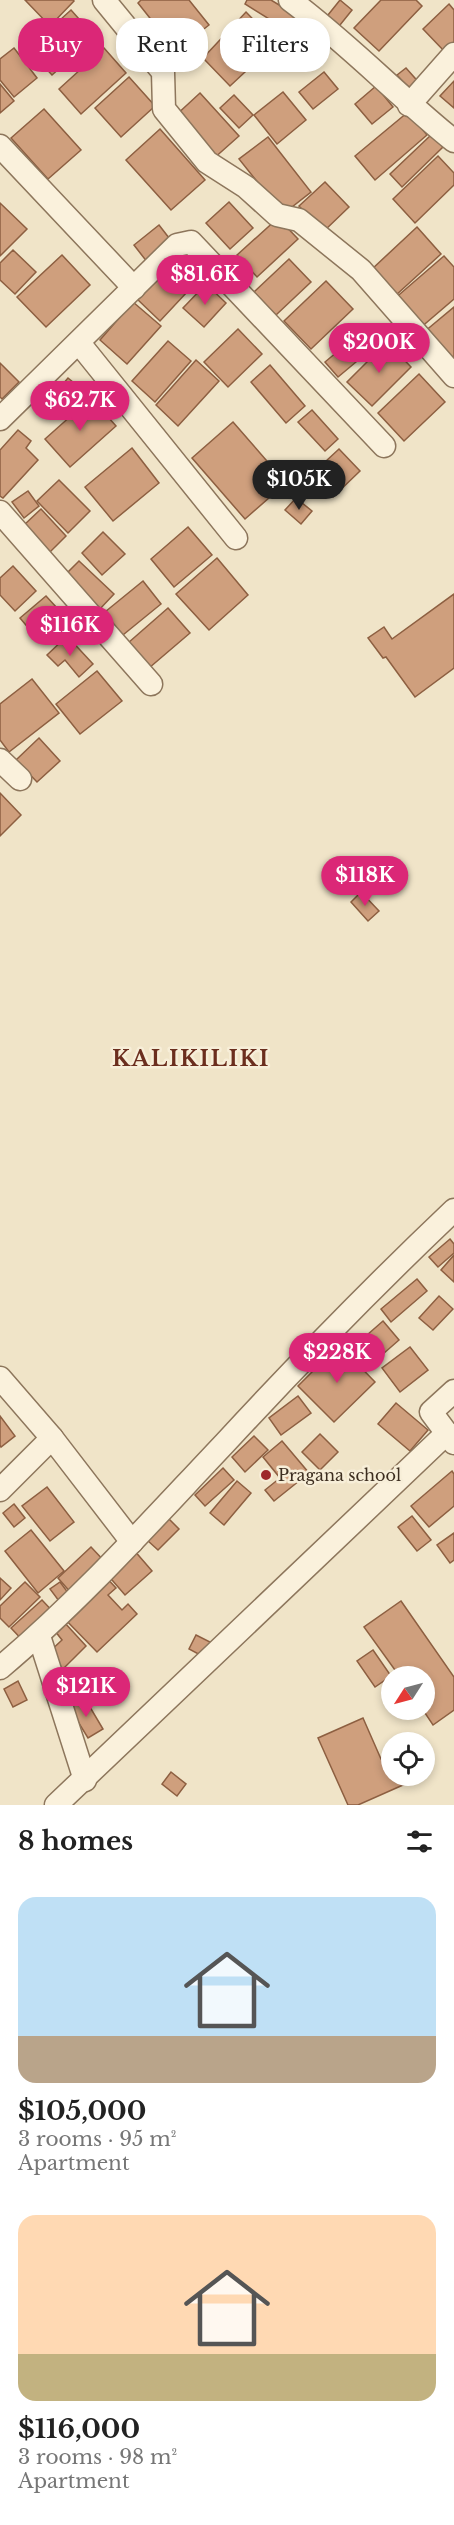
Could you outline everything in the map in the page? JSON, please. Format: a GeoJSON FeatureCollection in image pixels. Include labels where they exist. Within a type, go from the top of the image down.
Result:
{"type":"FeatureCollection","features":[{"type":"Feature","properties":{"kind":"street"},"geometry":{"type":"LineString","coordinates":[[104,0],[164,72],[164,109],[207,162],[246,187],[277,215],[299,220],[361,270],[454,376]]}},
{"type":"Feature","properties":{"kind":"street"},"geometry":{"type":"LineString","coordinates":[[290,0],[323,24],[409,105],[454,141]]}},
{"type":"Feature","properties":{"kind":"street"},"geometry":{"type":"LineString","coordinates":[[409,105],[454,54]]}},
{"type":"Feature","properties":{"kind":"street"},"geometry":{"type":"LineString","coordinates":[[0,146],[134,288]]}},
{"type":"Feature","properties":{"kind":"street"},"geometry":{"type":"LineString","coordinates":[[0,418],[177,245],[191,242],[384,446]]}},
{"type":"Feature","properties":{"kind":"street"},"geometry":{"type":"LineString","coordinates":[[79,343],[236,538]]}},
{"type":"Feature","properties":{"kind":"street"},"geometry":{"type":"LineString","coordinates":[[0,512],[151,684]]}},
{"type":"Feature","properties":{"kind":"street"},"geometry":{"type":"LineString","coordinates":[[0,760],[20,779]]}},
{"type":"Feature","properties":{"kind":"street"},"geometry":{"type":"LineString","coordinates":[[0,1668],[39,1636],[132,1542],[344,1316],[454,1210]]}},
{"type":"Feature","properties":{"kind":"street"},"geometry":{"type":"LineString","coordinates":[[0,1378],[52,1438],[132,1542]]}},
{"type":"Feature","properties":{"kind":"street"},"geometry":{"type":"LineString","coordinates":[[65,1802],[85,1779],[451,1438],[432,1412],[454,1390]]}},
{"type":"Feature","properties":{"kind":"street"},"geometry":{"type":"LineString","coordinates":[[0,1490],[52,1438]]}},
{"type":"Feature","properties":{"kind":"street"},"geometry":{"type":"LineString","coordinates":[[39,1636],[85,1779]]}},
{"type":"Feature","properties":{"kind":"building"},"geometry":{"type":"Polygon","coordinates":[[[25,0],[74,1],[58,18],[42,18],[25,0]]]}},
{"type":"Feature","properties":{"kind":"building"},"geometry":{"type":"Polygon","coordinates":[[[141,0],[189,0],[203,18],[150,18],[138,3],[141,0]]]}},
{"type":"Feature","properties":{"kind":"building"},"geometry":{"type":"Polygon","coordinates":[[[247,0],[271,0],[299,17],[268,18],[245,4],[247,0]]]}},
{"type":"Feature","properties":{"kind":"building"},"geometry":{"type":"Polygon","coordinates":[[[340,0],[352,10],[336,30],[330,25],[330,18],[326,18],[340,0]]]}},
{"type":"Feature","properties":{"kind":"building"},"geometry":{"type":"Polygon","coordinates":[[[381,0],[416,0],[422,6],[379,51],[354,28],[381,0]]]}},
{"type":"Feature","properties":{"kind":"building"},"geometry":{"type":"Polygon","coordinates":[[[449,4],[454,10],[454,44],[445,52],[423,29],[449,4]]]}},
{"type":"Feature","properties":{"kind":"building"},"geometry":{"type":"Polygon","coordinates":[[[71,10],[78,18],[62,18],[71,10]]]}},
{"type":"Feature","properties":{"kind":"building"},"geometry":{"type":"Polygon","coordinates":[[[246,12],[252,18],[240,18],[246,12]]]}},
{"type":"Feature","properties":{"kind":"building"},"geometry":{"type":"Polygon","coordinates":[[[220,40],[220,72],[245,72],[230,86],[208,63],[208,53],[220,40]]]}},
{"type":"Feature","properties":{"kind":"building"},"geometry":{"type":"Polygon","coordinates":[[[14,48],[18,53],[18,72],[32,72],[37,78],[14,97],[0,80],[0,59],[14,48]]]}},
{"type":"Feature","properties":{"kind":"building"},"geometry":{"type":"Polygon","coordinates":[[[104,48],[116,62],[116,72],[126,73],[81,114],[59,89],[78,72],[104,72],[104,48]]]}},
{"type":"Feature","properties":{"kind":"building"},"geometry":{"type":"Polygon","coordinates":[[[406,68],[422,86],[413,93],[397,75],[406,68]]]}},
{"type":"Feature","properties":{"kind":"building"},"geometry":{"type":"Polygon","coordinates":[[[324,72],[338,89],[313,109],[299,92],[324,72]]]}},
{"type":"Feature","properties":{"kind":"building"},"geometry":{"type":"Polygon","coordinates":[[[129,77],[155,106],[121,137],[95,108],[129,77]]]}},
{"type":"Feature","properties":{"kind":"building"},"geometry":{"type":"Polygon","coordinates":[[[454,81],[454,108],[440,96],[454,81]]]}},
{"type":"Feature","properties":{"kind":"building"},"geometry":{"type":"Polygon","coordinates":[[[0,84],[14,101],[0,113],[0,84]]]}},
{"type":"Feature","properties":{"kind":"building"},"geometry":{"type":"Polygon","coordinates":[[[376,86],[393,107],[372,124],[355,104],[376,86]]]}},
{"type":"Feature","properties":{"kind":"building"},"geometry":{"type":"Polygon","coordinates":[[[283,92],[306,120],[277,144],[254,115],[283,92]]]}},
{"type":"Feature","properties":{"kind":"building"},"geometry":{"type":"Polygon","coordinates":[[[200,93],[239,136],[212,160],[174,117],[200,93]]]}},
{"type":"Feature","properties":{"kind":"building"},"geometry":{"type":"Polygon","coordinates":[[[234,95],[253,115],[239,128],[220,108],[234,95]]]}},
{"type":"Feature","properties":{"kind":"building"},"geometry":{"type":"Polygon","coordinates":[[[44,109],[81,150],[48,179],[11,138],[44,109]]]}},
{"type":"Feature","properties":{"kind":"building"},"geometry":{"type":"Polygon","coordinates":[[[408,112],[427,135],[375,180],[355,156],[408,112]]]}},
{"type":"Feature","properties":{"kind":"building"},"geometry":{"type":"Polygon","coordinates":[[[160,129],[205,180],[171,210],[126,160],[160,129]]]}},
{"type":"Feature","properties":{"kind":"building"},"geometry":{"type":"Polygon","coordinates":[[[431,135],[443,147],[402,187],[390,174],[431,135]]]}},
{"type":"Feature","properties":{"kind":"building"},"geometry":{"type":"Polygon","coordinates":[[[268,137],[311,192],[283,214],[239,159],[268,137]]]}},
{"type":"Feature","properties":{"kind":"building"},"geometry":{"type":"Polygon","coordinates":[[[438,156],[454,173],[454,185],[415,223],[393,199],[438,156]]]}},
{"type":"Feature","properties":{"kind":"building"},"geometry":{"type":"Polygon","coordinates":[[[325,182],[349,207],[323,232],[299,206],[325,182]]]}},
{"type":"Feature","properties":{"kind":"building"},"geometry":{"type":"Polygon","coordinates":[[[229,202],[253,228],[230,249],[206,223],[229,202]]]}},
{"type":"Feature","properties":{"kind":"building"},"geometry":{"type":"Polygon","coordinates":[[[0,203],[27,229],[0,256],[0,203]]]}},
{"type":"Feature","properties":{"kind":"building"},"geometry":{"type":"Polygon","coordinates":[[[278,218],[298,239],[257,277],[237,255],[278,218]]]}},
{"type":"Feature","properties":{"kind":"building"},"geometry":{"type":"Polygon","coordinates":[[[159,225],[176,247],[151,267],[134,245],[159,225]]]}},
{"type":"Feature","properties":{"kind":"building"},"geometry":{"type":"Polygon","coordinates":[[[417,227],[441,254],[395,296],[371,270],[417,227]]]}},
{"type":"Feature","properties":{"kind":"building"},"geometry":{"type":"Polygon","coordinates":[[[13,250],[36,272],[15,294],[0,280],[0,263],[13,250]]]}},
{"type":"Feature","properties":{"kind":"building"},"geometry":{"type":"Polygon","coordinates":[[[62,255],[90,285],[46,327],[17,297],[62,255]]]}},
{"type":"Feature","properties":{"kind":"building"},"geometry":{"type":"Polygon","coordinates":[[[444,256],[454,267],[454,299],[419,329],[393,300],[444,256]]]}},
{"type":"Feature","properties":{"kind":"building"},"geometry":{"type":"Polygon","coordinates":[[[289,259],[311,282],[276,315],[254,292],[289,259]]]}},
{"type":"Feature","properties":{"kind":"building"},"geometry":{"type":"Polygon","coordinates":[[[165,268],[188,291],[160,321],[136,298],[165,268]]]}},
{"type":"Feature","properties":{"kind":"building"},"geometry":{"type":"Polygon","coordinates":[[[326,281],[353,309],[311,349],[284,321],[326,281]]]}},
{"type":"Feature","properties":{"kind":"building"},"geometry":{"type":"Polygon","coordinates":[[[206,284],[226,303],[204,327],[183,308],[206,284]]]}},
{"type":"Feature","properties":{"kind":"building"},"geometry":{"type":"Polygon","coordinates":[[[133,302],[161,326],[127,364],[100,340],[133,302]]]}},
{"type":"Feature","properties":{"kind":"building"},"geometry":{"type":"Polygon","coordinates":[[[454,307],[454,368],[424,332],[454,307]]]}},
{"type":"Feature","properties":{"kind":"building"},"geometry":{"type":"Polygon","coordinates":[[[238,329],[262,354],[228,387],[204,362],[238,329]]]}},
{"type":"Feature","properties":{"kind":"building"},"geometry":{"type":"Polygon","coordinates":[[[168,341],[191,361],[155,402],[132,381],[168,341]]]}},
{"type":"Feature","properties":{"kind":"building"},"geometry":{"type":"Polygon","coordinates":[[[387,342],[411,367],[372,406],[347,382],[387,342]]]}},
{"type":"Feature","properties":{"kind":"building"},"geometry":{"type":"Polygon","coordinates":[[[343,347],[356,362],[338,377],[325,362],[343,347]]]}},
{"type":"Feature","properties":{"kind":"building"},"geometry":{"type":"Polygon","coordinates":[[[196,360],[219,381],[178,426],[156,405],[196,360]]]}},
{"type":"Feature","properties":{"kind":"building"},"geometry":{"type":"Polygon","coordinates":[[[0,363],[19,382],[2,399],[0,397],[0,363]]]}},
{"type":"Feature","properties":{"kind":"building"},"geometry":{"type":"Polygon","coordinates":[[[270,365],[305,406],[286,423],[251,382],[270,365]]]}},
{"type":"Feature","properties":{"kind":"building"},"geometry":{"type":"Polygon","coordinates":[[[419,374],[445,402],[404,441],[378,413],[419,374]]]}},
{"type":"Feature","properties":{"kind":"building"},"geometry":{"type":"Polygon","coordinates":[[[68,378],[84,391],[73,404],[57,391],[68,378]]]}},
{"type":"Feature","properties":{"kind":"building"},"geometry":{"type":"Polygon","coordinates":[[[91,398],[116,426],[70,467],[45,439],[91,398]]]}},
{"type":"Feature","properties":{"kind":"building"},"geometry":{"type":"Polygon","coordinates":[[[312,410],[338,439],[325,451],[298,422],[312,410]]]}},
{"type":"Feature","properties":{"kind":"building"},"geometry":{"type":"Polygon","coordinates":[[[233,422],[286,483],[245,519],[192,458],[233,422]]]}},
{"type":"Feature","properties":{"kind":"building"},"geometry":{"type":"Polygon","coordinates":[[[18,430],[31,441],[26,448],[38,460],[3,498],[0,496],[0,450],[18,430]]]}},
{"type":"Feature","properties":{"kind":"building"},"geometry":{"type":"Polygon","coordinates":[[[132,448],[159,483],[113,521],[85,487],[132,448]]]}},
{"type":"Feature","properties":{"kind":"building"},"geometry":{"type":"Polygon","coordinates":[[[339,449],[360,471],[333,497],[312,474],[339,449]]]}},
{"type":"Feature","properties":{"kind":"building"},"geometry":{"type":"Polygon","coordinates":[[[59,480],[90,511],[68,533],[37,501],[59,480]]]}},
{"type":"Feature","properties":{"kind":"building"},"geometry":{"type":"Polygon","coordinates":[[[28,491],[39,506],[24,518],[12,502],[28,491]]]}},
{"type":"Feature","properties":{"kind":"building"},"geometry":{"type":"Polygon","coordinates":[[[296,498],[312,511],[301,524],[285,510],[296,498]]]}},
{"type":"Feature","properties":{"kind":"building"},"geometry":{"type":"Polygon","coordinates":[[[41,509],[66,536],[49,553],[23,526],[41,509]]]}},
{"type":"Feature","properties":{"kind":"building"},"geometry":{"type":"Polygon","coordinates":[[[188,527],[212,555],[174,587],[151,559],[188,527]]]}},
{"type":"Feature","properties":{"kind":"building"},"geometry":{"type":"Polygon","coordinates":[[[103,532],[125,554],[102,575],[82,553],[103,532]]]}},
{"type":"Feature","properties":{"kind":"building"},"geometry":{"type":"Polygon","coordinates":[[[217,558],[248,595],[209,630],[176,594],[217,558]]]}},
{"type":"Feature","properties":{"kind":"building"},"geometry":{"type":"Polygon","coordinates":[[[79,561],[114,594],[99,610],[64,576],[79,561]]]}},
{"type":"Feature","properties":{"kind":"building"},"geometry":{"type":"Polygon","coordinates":[[[13,566],[36,591],[15,611],[0,595],[0,578],[13,566]]]}},
{"type":"Feature","properties":{"kind":"building"},"geometry":{"type":"Polygon","coordinates":[[[143,581],[161,604],[118,639],[100,616],[143,581]]]}},
{"type":"Feature","properties":{"kind":"building"},"geometry":{"type":"Polygon","coordinates":[[[454,594],[454,668],[415,697],[386,657],[383,658],[368,638],[384,627],[392,639],[454,594]]]}},
{"type":"Feature","properties":{"kind":"building"},"geometry":{"type":"Polygon","coordinates":[[[46,596],[57,608],[30,630],[20,618],[46,596]]]}},
{"type":"Feature","properties":{"kind":"building"},"geometry":{"type":"Polygon","coordinates":[[[168,608],[190,633],[149,668],[128,643],[168,608]]]}},
{"type":"Feature","properties":{"kind":"building"},"geometry":{"type":"Polygon","coordinates":[[[67,636],[93,664],[79,677],[65,660],[58,666],[47,655],[67,636]]]}},
{"type":"Feature","properties":{"kind":"building"},"geometry":{"type":"Polygon","coordinates":[[[97,671],[122,701],[80,734],[56,704],[97,671]]]}},
{"type":"Feature","properties":{"kind":"building"},"geometry":{"type":"Polygon","coordinates":[[[32,679],[59,713],[9,752],[0,740],[0,704],[32,679]]]}},
{"type":"Feature","properties":{"kind":"building"},"geometry":{"type":"Polygon","coordinates":[[[39,738],[60,761],[37,782],[16,760],[39,738]]]}},
{"type":"Feature","properties":{"kind":"building"},"geometry":{"type":"Polygon","coordinates":[[[0,793],[21,815],[0,836],[0,793]]]}},
{"type":"Feature","properties":{"kind":"building"},"geometry":{"type":"Polygon","coordinates":[[[361,892],[379,911],[368,921],[351,902],[361,892]]]}},
{"type":"Feature","properties":{"kind":"building"},"geometry":{"type":"Polygon","coordinates":[[[450,1239],[454,1244],[454,1253],[438,1267],[429,1257],[450,1239]]]}},
{"type":"Feature","properties":{"kind":"building"},"geometry":{"type":"Polygon","coordinates":[[[454,1255],[454,1282],[441,1270],[454,1255]]]}},
{"type":"Feature","properties":{"kind":"building"},"geometry":{"type":"Polygon","coordinates":[[[417,1279],[427,1291],[391,1322],[381,1309],[417,1279]]]}},
{"type":"Feature","properties":{"kind":"building"},"geometry":{"type":"Polygon","coordinates":[[[439,1296],[453,1309],[433,1330],[419,1318],[439,1296]]]}},
{"type":"Feature","properties":{"kind":"building"},"geometry":{"type":"Polygon","coordinates":[[[383,1321],[399,1340],[383,1354],[367,1335],[383,1321]]]}},
{"type":"Feature","properties":{"kind":"building"},"geometry":{"type":"Polygon","coordinates":[[[339,1345],[375,1382],[334,1422],[298,1386],[339,1345]]]}},
{"type":"Feature","properties":{"kind":"building"},"geometry":{"type":"Polygon","coordinates":[[[410,1347],[428,1370],[400,1392],[382,1368],[410,1347]]]}},
{"type":"Feature","properties":{"kind":"building"},"geometry":{"type":"Polygon","coordinates":[[[298,1396],[311,1413],[281,1435],[269,1418],[298,1396]]]}},
{"type":"Feature","properties":{"kind":"building"},"geometry":{"type":"Polygon","coordinates":[[[396,1403],[428,1430],[410,1451],[378,1424],[396,1403]]]}},
{"type":"Feature","properties":{"kind":"building"},"geometry":{"type":"Polygon","coordinates":[[[0,1416],[15,1436],[1,1447],[0,1445],[0,1416]]]}},
{"type":"Feature","properties":{"kind":"building"},"geometry":{"type":"Polygon","coordinates":[[[320,1434],[338,1452],[320,1470],[302,1452],[320,1434]]]}},
{"type":"Feature","properties":{"kind":"building"},"geometry":{"type":"Polygon","coordinates":[[[254,1436],[268,1450],[245,1472],[232,1457],[254,1436]]]}},
{"type":"Feature","properties":{"kind":"building"},"geometry":{"type":"Polygon","coordinates":[[[282,1441],[309,1473],[274,1501],[265,1490],[280,1478],[263,1457],[282,1441]]]}},
{"type":"Feature","properties":{"kind":"building"},"geometry":{"type":"Polygon","coordinates":[[[223,1468],[234,1480],[205,1506],[195,1495],[223,1468]]]}},
{"type":"Feature","properties":{"kind":"building"},"geometry":{"type":"Polygon","coordinates":[[[452,1471],[454,1474],[454,1506],[429,1527],[411,1506],[452,1471]]]}},
{"type":"Feature","properties":{"kind":"building"},"geometry":{"type":"Polygon","coordinates":[[[237,1481],[251,1493],[224,1525],[210,1513],[237,1481]]]}},
{"type":"Feature","properties":{"kind":"building"},"geometry":{"type":"Polygon","coordinates":[[[47,1487],[74,1522],[50,1541],[22,1506],[47,1487]]]}},
{"type":"Feature","properties":{"kind":"building"},"geometry":{"type":"Polygon","coordinates":[[[14,1504],[25,1518],[14,1527],[3,1513],[14,1504]]]}},
{"type":"Feature","properties":{"kind":"building"},"geometry":{"type":"Polygon","coordinates":[[[412,1516],[431,1540],[417,1551],[398,1527],[412,1516]]]}},
{"type":"Feature","properties":{"kind":"building"},"geometry":{"type":"Polygon","coordinates":[[[168,1518],[179,1529],[158,1550],[147,1540],[168,1518]]]}},
{"type":"Feature","properties":{"kind":"building"},"geometry":{"type":"Polygon","coordinates":[[[31,1530],[64,1571],[38,1593],[5,1551],[31,1530]]]}},
{"type":"Feature","properties":{"kind":"building"},"geometry":{"type":"Polygon","coordinates":[[[454,1533],[454,1560],[450,1563],[437,1545],[454,1533]]]}},
{"type":"Feature","properties":{"kind":"building"},"geometry":{"type":"Polygon","coordinates":[[[91,1547],[106,1563],[72,1594],[58,1578],[91,1547]]]}},
{"type":"Feature","properties":{"kind":"building"},"geometry":{"type":"Polygon","coordinates":[[[133,1549],[152,1571],[125,1595],[106,1573],[133,1549]]]}},
{"type":"Feature","properties":{"kind":"building"},"geometry":{"type":"Polygon","coordinates":[[[103,1574],[116,1588],[108,1595],[122,1610],[128,1604],[137,1614],[97,1652],[60,1614],[103,1574]]]}},
{"type":"Feature","properties":{"kind":"building"},"geometry":{"type":"Polygon","coordinates":[[[0,1578],[11,1588],[0,1600],[0,1578]]]}},
{"type":"Feature","properties":{"kind":"building"},"geometry":{"type":"Polygon","coordinates":[[[25,1582],[40,1597],[9,1627],[0,1618],[0,1606],[25,1582]]]}},
{"type":"Feature","properties":{"kind":"building"},"geometry":{"type":"Polygon","coordinates":[[[60,1582],[69,1594],[59,1601],[50,1589],[60,1582]]]}},
{"type":"Feature","properties":{"kind":"building"},"geometry":{"type":"Polygon","coordinates":[[[42,1600],[57,1616],[27,1645],[11,1628],[42,1600]]]}},
{"type":"Feature","properties":{"kind":"building"},"geometry":{"type":"Polygon","coordinates":[[[401,1601],[454,1677],[454,1710],[433,1725],[430,1720],[435,1720],[435,1666],[392,1666],[364,1627],[401,1601]]]}},
{"type":"Feature","properties":{"kind":"building"},"geometry":{"type":"Polygon","coordinates":[[[64,1622],[86,1646],[61,1671],[46,1655],[62,1640],[55,1631],[64,1622]]]}},
{"type":"Feature","properties":{"kind":"building"},"geometry":{"type":"Polygon","coordinates":[[[196,1635],[212,1643],[204,1657],[189,1649],[196,1635]]]}},
{"type":"Feature","properties":{"kind":"building"},"geometry":{"type":"Polygon","coordinates":[[[373,1650],[384,1666],[381,1666],[381,1683],[375,1687],[357,1661],[373,1650]]]}},
{"type":"Feature","properties":{"kind":"building"},"geometry":{"type":"Polygon","coordinates":[[[18,1681],[27,1700],[13,1707],[4,1689],[18,1681]]]}},
{"type":"Feature","properties":{"kind":"building"},"geometry":{"type":"Polygon","coordinates":[[[84,1697],[103,1729],[88,1738],[69,1707],[84,1697]]]}},
{"type":"Feature","properties":{"kind":"building"},"geometry":{"type":"Polygon","coordinates":[[[363,1718],[381,1759],[381,1786],[401,1786],[358,1805],[348,1805],[318,1738],[363,1718]]]}},
{"type":"Feature","properties":{"kind":"building"},"geometry":{"type":"Polygon","coordinates":[[[171,1772],[186,1784],[177,1796],[162,1784],[171,1772]]]}},
{"type":"Feature","properties":{"kind":"place","name":"Pragana school"},"geometry":{"type":"Point","coordinates":[266,1475]}},
{"type":"Feature","properties":{"kind":"district","name":"KALIKILIKI"},"geometry":{"type":"Point","coordinates":[191,1058]}}]}
